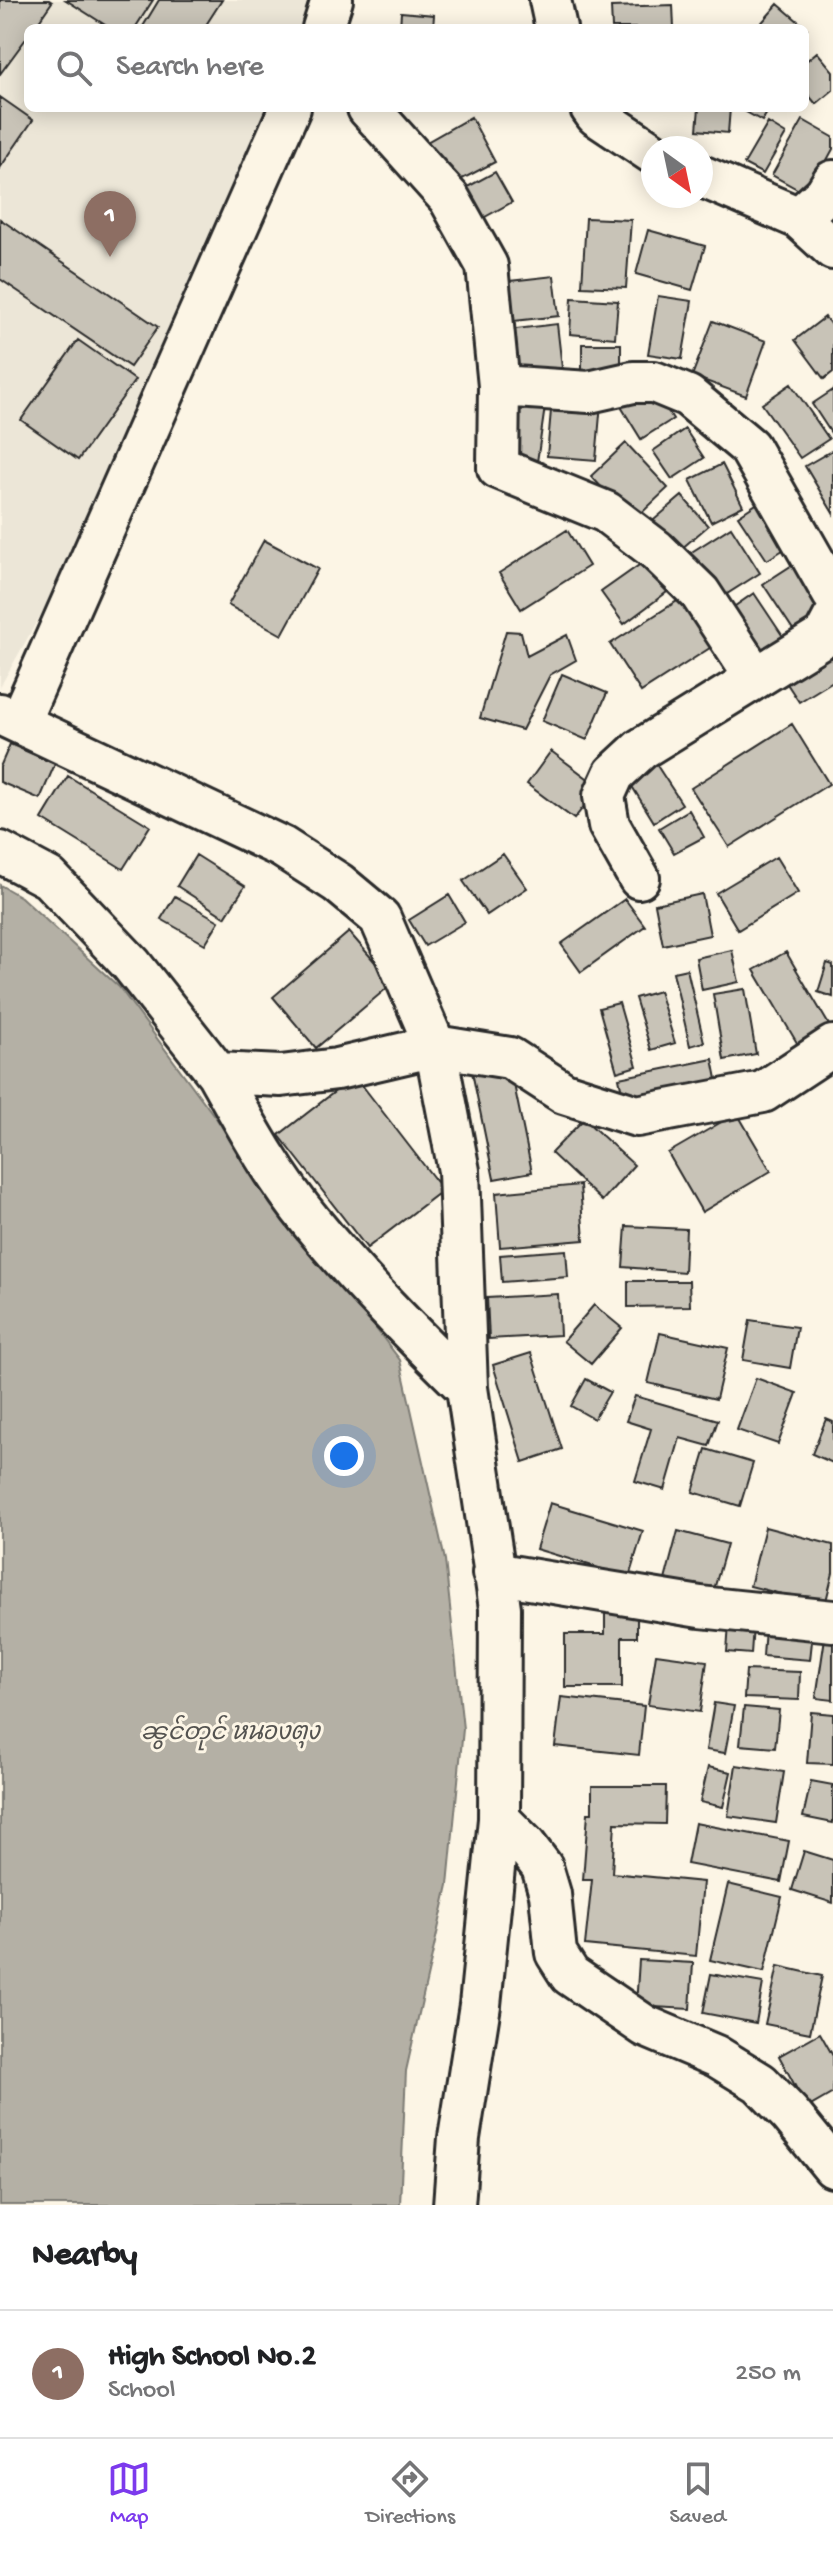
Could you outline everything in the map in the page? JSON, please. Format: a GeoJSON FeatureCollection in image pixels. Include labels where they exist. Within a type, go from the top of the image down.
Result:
{"type":"FeatureCollection","features":[{"type":"Feature","properties":{"kind":"street"},"geometry":{"type":"LineString","coordinates":[[324,24],[332,0]]}},
{"type":"Feature","properties":{"kind":"street"},"geometry":{"type":"LineString","coordinates":[[550,0],[555,24]]}},
{"type":"Feature","properties":{"kind":"street"},"geometry":{"type":"LineString","coordinates":[[288,112],[9,718],[282,847],[338,883],[380,918],[435,1046],[459,1171],[467,1388],[500,1608],[499,1819],[480,2005],[459,2138],[454,2205]]}},
{"type":"Feature","properties":{"kind":"street"},"geometry":{"type":"LineString","coordinates":[[372,112],[449,198],[487,266],[499,386],[498,468],[606,512],[656,550],[700,593],[755,677]]}},
{"type":"Feature","properties":{"kind":"street"},"geometry":{"type":"LineString","coordinates":[[594,112],[641,145]]}},
{"type":"Feature","properties":{"kind":"street"},"geometry":{"type":"LineString","coordinates":[[713,181],[799,218],[833,249]]}},
{"type":"Feature","properties":{"kind":"street"},"geometry":{"type":"LineString","coordinates":[[799,218],[825,194],[833,181]]}},
{"type":"Feature","properties":{"kind":"street"},"geometry":{"type":"LineString","coordinates":[[499,386],[589,392],[633,382],[654,382],[688,396],[749,447],[833,594]]}},
{"type":"Feature","properties":{"kind":"street"},"geometry":{"type":"LineString","coordinates":[[639,878],[609,825],[604,796],[614,774],[641,749],[824,636],[833,619]]}},
{"type":"Feature","properties":{"kind":"street"},"geometry":{"type":"LineString","coordinates":[[0,852],[49,878],[131,964],[217,1073],[263,1154],[310,1221],[369,1291],[467,1388]]}},
{"type":"Feature","properties":{"kind":"street"},"geometry":{"type":"LineString","coordinates":[[217,1073],[281,1076],[337,1069],[435,1046],[510,1058],[564,1093],[637,1116],[763,1092],[833,1046]]}},
{"type":"Feature","properties":{"kind":"street"},"geometry":{"type":"LineString","coordinates":[[493,1573],[700,1607],[833,1621]]}},
{"type":"Feature","properties":{"kind":"street"},"geometry":{"type":"LineString","coordinates":[[499,1819],[542,1867],[550,1894],[556,1953],[570,1975],[645,2026],[716,2056],[760,2083],[833,2167]]}},
{"type":"Feature","properties":{"kind":"shaded area"},"geometry":{"type":"Polygon","coordinates":[[[0,0],[326,0],[316,24],[24,24],[24,112],[279,112],[158,406],[0,687],[0,0]]]}},
{"type":"Feature","properties":{"kind":"water","name":"ၼွင်တုင် หนองตุง"},"geometry":{"type":"Polygon","coordinates":[[[0,885],[21,897],[119,987],[400,1360],[445,1560],[463,1729],[448,1885],[406,2071],[400,2205],[0,2205],[0,885]]]}},
{"type":"Feature","properties":{"kind":"building"},"geometry":{"type":"Polygon","coordinates":[[[0,0],[52,2],[37,24],[24,24],[24,41],[0,74],[0,0]]]}},
{"type":"Feature","properties":{"kind":"building"},"geometry":{"type":"Polygon","coordinates":[[[66,0],[153,0],[138,24],[104,24],[66,0]]]}},
{"type":"Feature","properties":{"kind":"building"},"geometry":{"type":"Polygon","coordinates":[[[159,0],[222,0],[207,24],[144,24],[159,0]]]}},
{"type":"Feature","properties":{"kind":"building"},"geometry":{"type":"Polygon","coordinates":[[[778,4],[801,24],[760,24],[778,4]]]}},
{"type":"Feature","properties":{"kind":"building"},"geometry":{"type":"Polygon","coordinates":[[[673,5],[674,24],[612,24],[611,7],[673,5]]]}},
{"type":"Feature","properties":{"kind":"building"},"geometry":{"type":"Polygon","coordinates":[[[401,12],[434,15],[433,24],[400,24],[401,12]]]}},
{"type":"Feature","properties":{"kind":"building"},"geometry":{"type":"Polygon","coordinates":[[[817,52],[833,71],[833,90],[816,104],[809,96],[809,59],[817,52]]]}},
{"type":"Feature","properties":{"kind":"building"},"geometry":{"type":"Polygon","coordinates":[[[0,97],[33,120],[0,168],[0,97]]]}},
{"type":"Feature","properties":{"kind":"building"},"geometry":{"type":"Polygon","coordinates":[[[699,112],[730,112],[728,133],[697,130],[699,112]]]}},
{"type":"Feature","properties":{"kind":"building"},"geometry":{"type":"Polygon","coordinates":[[[746,112],[768,112],[762,121],[746,112]]]}},
{"type":"Feature","properties":{"kind":"building"},"geometry":{"type":"Polygon","coordinates":[[[471,117],[495,162],[443,189],[420,146],[471,117]]]}},
{"type":"Feature","properties":{"kind":"building"},"geometry":{"type":"Polygon","coordinates":[[[803,120],[833,137],[833,149],[808,195],[772,175],[803,120]]]}},
{"type":"Feature","properties":{"kind":"building"},"geometry":{"type":"Polygon","coordinates":[[[768,123],[786,134],[763,174],[744,164],[768,123]]]}},
{"type":"Feature","properties":{"kind":"building"},"geometry":{"type":"Polygon","coordinates":[[[495,172],[512,202],[476,222],[460,191],[495,172]]]}},
{"type":"Feature","properties":{"kind":"building"},"geometry":{"type":"Polygon","coordinates":[[[586,218],[631,220],[626,288],[582,286],[586,218]]]}},
{"type":"Feature","properties":{"kind":"building"},"geometry":{"type":"Polygon","coordinates":[[[0,219],[158,327],[130,367],[0,279],[0,219]]]}},
{"type":"Feature","properties":{"kind":"building"},"geometry":{"type":"Polygon","coordinates":[[[648,230],[705,246],[692,290],[636,274],[648,230]]]}},
{"type":"Feature","properties":{"kind":"building"},"geometry":{"type":"Polygon","coordinates":[[[554,276],[559,316],[505,322],[501,282],[554,276]]]}},
{"type":"Feature","properties":{"kind":"building"},"geometry":{"type":"Polygon","coordinates":[[[658,296],[692,301],[682,359],[648,354],[658,296]]]}},
{"type":"Feature","properties":{"kind":"building"},"geometry":{"type":"Polygon","coordinates":[[[572,298],[618,301],[615,338],[570,334],[572,298]]]}},
{"type":"Feature","properties":{"kind":"building"},"geometry":{"type":"Polygon","coordinates":[[[825,317],[833,328],[833,372],[824,379],[795,340],[825,317]]]}},
{"type":"Feature","properties":{"kind":"building"},"geometry":{"type":"Polygon","coordinates":[[[713,321],[766,341],[746,396],[692,376],[713,321]]]}},
{"type":"Feature","properties":{"kind":"building"},"geometry":{"type":"Polygon","coordinates":[[[557,324],[562,368],[513,374],[507,330],[557,324]]]}},
{"type":"Feature","properties":{"kind":"building"},"geometry":{"type":"Polygon","coordinates":[[[78,340],[135,380],[78,460],[21,420],[78,340]]]}},
{"type":"Feature","properties":{"kind":"building"},"geometry":{"type":"Polygon","coordinates":[[[582,344],[621,344],[621,378],[582,378],[582,344]]]}},
{"type":"Feature","properties":{"kind":"building"},"geometry":{"type":"Polygon","coordinates":[[[791,384],[829,439],[800,458],[762,404],[791,384]]]}},
{"type":"Feature","properties":{"kind":"building"},"geometry":{"type":"Polygon","coordinates":[[[652,386],[673,419],[641,439],[620,405],[652,386]]]}},
{"type":"Feature","properties":{"kind":"building"},"geometry":{"type":"Polygon","coordinates":[[[833,390],[833,436],[812,404],[833,390]]]}},
{"type":"Feature","properties":{"kind":"building"},"geometry":{"type":"Polygon","coordinates":[[[520,396],[546,400],[537,462],[511,459],[520,396]]]}},
{"type":"Feature","properties":{"kind":"building"},"geometry":{"type":"Polygon","coordinates":[[[552,399],[601,403],[596,460],[547,456],[552,399]]]}},
{"type":"Feature","properties":{"kind":"building"},"geometry":{"type":"Polygon","coordinates":[[[685,429],[704,458],[672,479],[653,451],[685,429]]]}},
{"type":"Feature","properties":{"kind":"building"},"geometry":{"type":"Polygon","coordinates":[[[626,443],[668,488],[633,521],[591,476],[626,443]]]}},
{"type":"Feature","properties":{"kind":"building"},"geometry":{"type":"Polygon","coordinates":[[[833,450],[833,513],[805,466],[833,450]]]}},
{"type":"Feature","properties":{"kind":"building"},"geometry":{"type":"Polygon","coordinates":[[[722,464],[743,506],[711,522],[690,480],[722,464]]]}},
{"type":"Feature","properties":{"kind":"building"},"geometry":{"type":"Polygon","coordinates":[[[770,495],[799,540],[767,560],[738,516],[770,495]]]}},
{"type":"Feature","properties":{"kind":"building"},"geometry":{"type":"Polygon","coordinates":[[[682,496],[708,526],[674,555],[648,525],[682,496]]]}},
{"type":"Feature","properties":{"kind":"building"},"geometry":{"type":"Polygon","coordinates":[[[731,527],[760,573],[719,599],[690,553],[731,527]]]}},
{"type":"Feature","properties":{"kind":"building"},"geometry":{"type":"Polygon","coordinates":[[[567,530],[589,566],[521,609],[499,573],[567,530]]]}},
{"type":"Feature","properties":{"kind":"building"},"geometry":{"type":"Polygon","coordinates":[[[264,540],[318,569],[282,635],[228,605],[264,540]]]}},
{"type":"Feature","properties":{"kind":"building"},"geometry":{"type":"Polygon","coordinates":[[[645,561],[667,592],[624,624],[601,592],[645,561]]]}},
{"type":"Feature","properties":{"kind":"building"},"geometry":{"type":"Polygon","coordinates":[[[794,564],[825,611],[794,631],[763,584],[794,564]]]}},
{"type":"Feature","properties":{"kind":"building"},"geometry":{"type":"Polygon","coordinates":[[[754,593],[786,641],[756,661],[725,613],[754,593]]]}},
{"type":"Feature","properties":{"kind":"building"},"geometry":{"type":"Polygon","coordinates":[[[682,598],[713,646],[641,692],[610,644],[682,598]]]}},
{"type":"Feature","properties":{"kind":"building"},"geometry":{"type":"Polygon","coordinates":[[[506,631],[521,632],[527,656],[567,635],[576,660],[550,675],[522,730],[480,718],[506,631]]]}},
{"type":"Feature","properties":{"kind":"building"},"geometry":{"type":"Polygon","coordinates":[[[833,639],[833,681],[799,702],[780,673],[833,639]]]}},
{"type":"Feature","properties":{"kind":"building"},"geometry":{"type":"Polygon","coordinates":[[[562,674],[607,693],[587,740],[542,721],[562,674]]]}},
{"type":"Feature","properties":{"kind":"building"},"geometry":{"type":"Polygon","coordinates":[[[792,724],[829,784],[729,847],[691,788],[792,724]]]}},
{"type":"Feature","properties":{"kind":"building"},"geometry":{"type":"Polygon","coordinates":[[[10,744],[55,764],[40,799],[0,782],[0,767],[10,744]]]}},
{"type":"Feature","properties":{"kind":"building"},"geometry":{"type":"Polygon","coordinates":[[[551,751],[599,787],[574,819],[527,784],[551,751]]]}},
{"type":"Feature","properties":{"kind":"building"},"geometry":{"type":"Polygon","coordinates":[[[652,758],[682,804],[654,822],[625,775],[652,758]]]}},
{"type":"Feature","properties":{"kind":"building"},"geometry":{"type":"Polygon","coordinates":[[[68,776],[150,826],[123,869],[42,819],[68,776]]]}},
{"type":"Feature","properties":{"kind":"building"},"geometry":{"type":"Polygon","coordinates":[[[689,810],[704,837],[674,853],[659,828],[689,810]]]}},
{"type":"Feature","properties":{"kind":"building"},"geometry":{"type":"Polygon","coordinates":[[[503,854],[527,888],[487,915],[463,881],[503,854]]]}},
{"type":"Feature","properties":{"kind":"building"},"geometry":{"type":"Polygon","coordinates":[[[196,855],[245,886],[225,917],[177,886],[196,855]]]}},
{"type":"Feature","properties":{"kind":"building"},"geometry":{"type":"Polygon","coordinates":[[[776,857],[798,893],[738,930],[716,893],[776,857]]]}},
{"type":"Feature","properties":{"kind":"building"},"geometry":{"type":"Polygon","coordinates":[[[702,894],[710,935],[663,945],[655,904],[702,894]]]}},
{"type":"Feature","properties":{"kind":"building"},"geometry":{"type":"Polygon","coordinates":[[[449,895],[465,922],[425,946],[409,920],[449,895]]]}},
{"type":"Feature","properties":{"kind":"building"},"geometry":{"type":"Polygon","coordinates":[[[175,896],[219,921],[205,944],[161,919],[175,896]]]}},
{"type":"Feature","properties":{"kind":"building"},"geometry":{"type":"Polygon","coordinates":[[[625,899],[645,926],[581,972],[561,944],[625,899]]]}},
{"type":"Feature","properties":{"kind":"building"},"geometry":{"type":"Polygon","coordinates":[[[349,932],[393,983],[316,1048],[273,997],[349,932]]]}},
{"type":"Feature","properties":{"kind":"building"},"geometry":{"type":"Polygon","coordinates":[[[732,950],[739,982],[702,990],[696,958],[732,950]]]}},
{"type":"Feature","properties":{"kind":"building"},"geometry":{"type":"Polygon","coordinates":[[[786,952],[832,1030],[800,1048],[754,970],[786,952]]]}},
{"type":"Feature","properties":{"kind":"building"},"geometry":{"type":"Polygon","coordinates":[[[827,963],[833,965],[833,997],[818,992],[827,963]]]}},
{"type":"Feature","properties":{"kind":"building"},"geometry":{"type":"Polygon","coordinates":[[[687,969],[704,1042],[690,1046],[673,972],[687,969]]]}},
{"type":"Feature","properties":{"kind":"building"},"geometry":{"type":"Polygon","coordinates":[[[745,989],[756,1054],[724,1060],[713,994],[745,989]]]}},
{"type":"Feature","properties":{"kind":"building"},"geometry":{"type":"Polygon","coordinates":[[[659,991],[675,1043],[651,1050],[635,998],[659,991]]]}},
{"type":"Feature","properties":{"kind":"building"},"geometry":{"type":"Polygon","coordinates":[[[619,1003],[637,1066],[617,1072],[599,1008],[619,1003]]]}},
{"type":"Feature","properties":{"kind":"building"},"geometry":{"type":"Polygon","coordinates":[[[713,1059],[718,1084],[624,1101],[619,1078],[713,1059]]]}},
{"type":"Feature","properties":{"kind":"building"},"geometry":{"type":"Polygon","coordinates":[[[509,1060],[532,1172],[494,1179],[471,1067],[509,1060]]]}},
{"type":"Feature","properties":{"kind":"building"},"geometry":{"type":"Polygon","coordinates":[[[355,1076],[443,1190],[367,1248],[279,1135],[355,1076]]]}},
{"type":"Feature","properties":{"kind":"building"},"geometry":{"type":"Polygon","coordinates":[[[737,1113],[771,1171],[702,1212],[668,1153],[737,1113]]]}},
{"type":"Feature","properties":{"kind":"building"},"geometry":{"type":"Polygon","coordinates":[[[584,1119],[634,1165],[602,1201],[551,1153],[584,1119]]]}},
{"type":"Feature","properties":{"kind":"building"},"geometry":{"type":"Polygon","coordinates":[[[580,1185],[584,1240],[500,1247],[496,1193],[580,1185]]]}},
{"type":"Feature","properties":{"kind":"building"},"geometry":{"type":"Polygon","coordinates":[[[626,1226],[686,1229],[684,1272],[623,1267],[626,1226]]]}},
{"type":"Feature","properties":{"kind":"building"},"geometry":{"type":"Polygon","coordinates":[[[566,1250],[568,1277],[502,1282],[500,1255],[566,1250]]]}},
{"type":"Feature","properties":{"kind":"building"},"geometry":{"type":"Polygon","coordinates":[[[628,1281],[689,1281],[690,1306],[628,1307],[628,1281]]]}},
{"type":"Feature","properties":{"kind":"building"},"geometry":{"type":"Polygon","coordinates":[[[558,1294],[560,1335],[489,1339],[487,1298],[558,1294]]]}},
{"type":"Feature","properties":{"kind":"building"},"geometry":{"type":"Polygon","coordinates":[[[594,1305],[622,1328],[591,1364],[563,1341],[594,1305]]]}},
{"type":"Feature","properties":{"kind":"building"},"geometry":{"type":"Polygon","coordinates":[[[750,1320],[797,1327],[790,1368],[743,1360],[750,1320]]]}},
{"type":"Feature","properties":{"kind":"building"},"geometry":{"type":"Polygon","coordinates":[[[660,1333],[728,1348],[716,1399],[648,1383],[660,1333]]]}},
{"type":"Feature","properties":{"kind":"building"},"geometry":{"type":"Polygon","coordinates":[[[531,1353],[562,1449],[523,1462],[493,1365],[531,1353]]]}},
{"type":"Feature","properties":{"kind":"building"},"geometry":{"type":"Polygon","coordinates":[[[756,1378],[797,1393],[778,1444],[737,1430],[756,1378]]]}},
{"type":"Feature","properties":{"kind":"building"},"geometry":{"type":"Polygon","coordinates":[[[586,1379],[610,1392],[594,1419],[571,1406],[586,1379]]]}},
{"type":"Feature","properties":{"kind":"building"},"geometry":{"type":"Polygon","coordinates":[[[635,1396],[718,1420],[709,1446],[680,1438],[665,1490],[635,1481],[651,1429],[626,1421],[635,1396]]]}},
{"type":"Feature","properties":{"kind":"building"},"geometry":{"type":"Polygon","coordinates":[[[826,1419],[833,1422],[833,1463],[812,1454],[826,1419]]]}},
{"type":"Feature","properties":{"kind":"building"},"geometry":{"type":"Polygon","coordinates":[[[706,1449],[753,1463],[740,1506],[693,1492],[706,1449]]]}},
{"type":"Feature","properties":{"kind":"building"},"geometry":{"type":"Polygon","coordinates":[[[550,1503],[643,1531],[629,1577],[536,1549],[550,1503]]]}},
{"type":"Feature","properties":{"kind":"building"},"geometry":{"type":"Polygon","coordinates":[[[765,1527],[833,1545],[833,1573],[825,1605],[750,1586],[765,1527]]]}},
{"type":"Feature","properties":{"kind":"building"},"geometry":{"type":"Polygon","coordinates":[[[678,1531],[727,1544],[713,1593],[665,1580],[678,1531]]]}},
{"type":"Feature","properties":{"kind":"building"},"geometry":{"type":"Polygon","coordinates":[[[637,1606],[637,1637],[622,1637],[622,1687],[565,1687],[565,1634],[605,1634],[605,1607],[637,1606]]]}},
{"type":"Feature","properties":{"kind":"building"},"geometry":{"type":"Polygon","coordinates":[[[729,1624],[753,1626],[751,1654],[727,1652],[729,1624]]]}},
{"type":"Feature","properties":{"kind":"building"},"geometry":{"type":"Polygon","coordinates":[[[765,1628],[813,1632],[810,1660],[763,1656],[765,1628]]]}},
{"type":"Feature","properties":{"kind":"building"},"geometry":{"type":"Polygon","coordinates":[[[826,1631],[833,1632],[833,1700],[816,1698],[826,1631]]]}},
{"type":"Feature","properties":{"kind":"building"},"geometry":{"type":"Polygon","coordinates":[[[656,1654],[707,1661],[700,1712],[648,1705],[656,1654]]]}},
{"type":"Feature","properties":{"kind":"building"},"geometry":{"type":"Polygon","coordinates":[[[746,1670],[800,1672],[799,1700],[744,1698],[746,1670]]]}},
{"type":"Feature","properties":{"kind":"building"},"geometry":{"type":"Polygon","coordinates":[[[561,1697],[644,1706],[639,1755],[555,1746],[561,1697]]]}},
{"type":"Feature","properties":{"kind":"building"},"geometry":{"type":"Polygon","coordinates":[[[714,1703],[734,1706],[725,1753],[706,1750],[714,1703]]]}},
{"type":"Feature","properties":{"kind":"building"},"geometry":{"type":"Polygon","coordinates":[[[744,1707],[779,1710],[775,1748],[740,1745],[744,1707]]]}},
{"type":"Feature","properties":{"kind":"building"},"geometry":{"type":"Polygon","coordinates":[[[811,1712],[833,1714],[833,1764],[807,1763],[811,1712]]]}},
{"type":"Feature","properties":{"kind":"building"},"geometry":{"type":"Polygon","coordinates":[[[736,1765],[784,1772],[776,1823],[728,1816],[736,1765]]]}},
{"type":"Feature","properties":{"kind":"building"},"geometry":{"type":"Polygon","coordinates":[[[708,1767],[731,1772],[723,1807],[700,1802],[708,1767]]]}},
{"type":"Feature","properties":{"kind":"building"},"geometry":{"type":"Polygon","coordinates":[[[811,1781],[833,1785],[833,1823],[803,1817],[811,1781]]]}},
{"type":"Feature","properties":{"kind":"building"},"geometry":{"type":"Polygon","coordinates":[[[592,1786],[666,1786],[665,1824],[615,1823],[612,1873],[703,1882],[696,1956],[585,1945],[592,1880],[583,1880],[588,1813],[592,1813],[592,1786]]]}},
{"type":"Feature","properties":{"kind":"building"},"geometry":{"type":"Polygon","coordinates":[[[695,1823],[789,1841],[781,1882],[687,1864],[695,1823]]]}},
{"type":"Feature","properties":{"kind":"building"},"geometry":{"type":"Polygon","coordinates":[[[804,1851],[833,1860],[833,1903],[792,1890],[804,1851]]]}},
{"type":"Feature","properties":{"kind":"building"},"geometry":{"type":"Polygon","coordinates":[[[728,1884],[782,1897],[764,1972],[710,1960],[728,1884]]]}},
{"type":"Feature","properties":{"kind":"building"},"geometry":{"type":"Polygon","coordinates":[[[639,1960],[693,1963],[690,2009],[636,2006],[639,1960]]]}},
{"type":"Feature","properties":{"kind":"building"},"geometry":{"type":"Polygon","coordinates":[[[778,1966],[822,1976],[810,2033],[765,2024],[778,1966]]]}},
{"type":"Feature","properties":{"kind":"building"},"geometry":{"type":"Polygon","coordinates":[[[711,1974],[763,1983],[756,2023],[703,2013],[711,1974]]]}},
{"type":"Feature","properties":{"kind":"building"},"geometry":{"type":"Polygon","coordinates":[[[820,2033],[833,2056],[833,2093],[807,2108],[779,2056],[820,2033]]]}},
{"type":"Feature","properties":{"kind":"place","name":"High School No.2"},"geometry":{"type":"Point","coordinates":[110,257]}}]}
